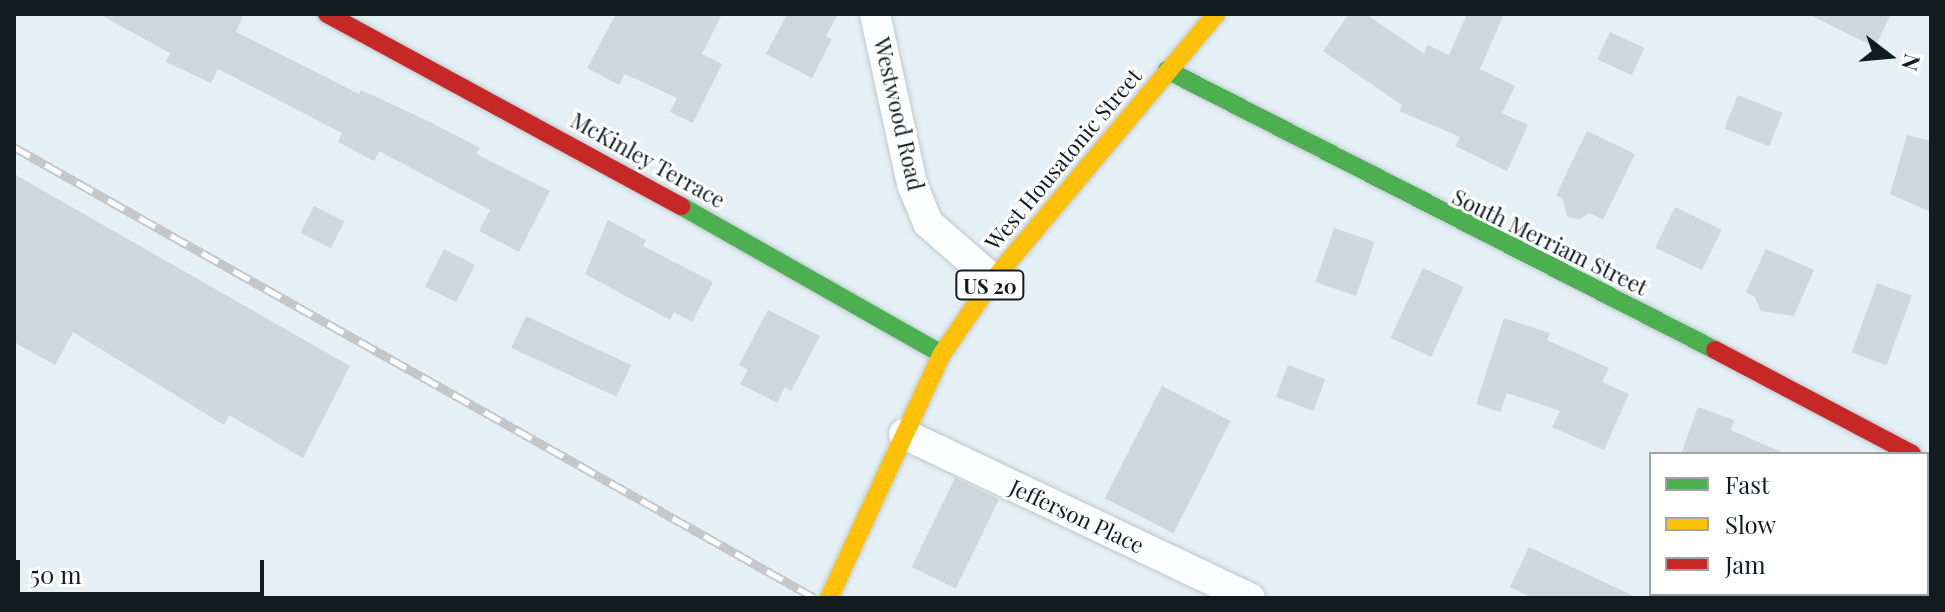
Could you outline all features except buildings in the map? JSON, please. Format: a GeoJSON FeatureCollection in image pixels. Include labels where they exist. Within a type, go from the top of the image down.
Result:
{"type":"FeatureCollection","features":[{"type":"Feature","properties":{"kind":"main road","name":"McKinley Terrace"},"geometry":{"type":"LineString","coordinates":[[327,14],[779,259],[942,354]]}},
{"type":"Feature","properties":{"kind":"main road","name":"West Housatonic Street"},"geometry":{"type":"LineString","coordinates":[[829,598],[942,354],[993,280],[1216,14]]}},
{"type":"Feature","properties":{"kind":"main road","name":"South Merriam Street"},"geometry":{"type":"LineString","coordinates":[[1167,70],[1256,120],[1814,399],[1908,452]]}},
{"type":"Feature","properties":{"kind":"street","name":"Westwood Road"},"geometry":{"type":"LineString","coordinates":[[875,14],[912,184],[928,223],[993,280]]}},
{"type":"Feature","properties":{"kind":"street","name":"Jefferson Place"},"geometry":{"type":"LineString","coordinates":[[904,434],[1250,598]]}},
{"type":"Feature","properties":{"kind":"railway"},"geometry":{"type":"LineString","coordinates":[[14,147],[815,598]]}},
{"type":"Feature","properties":{"kind":"traffic: fast"},"geometry":{"type":"LineString","coordinates":[[1167,70],[1715,350]]}},
{"type":"Feature","properties":{"kind":"traffic: fast"},"geometry":{"type":"LineString","coordinates":[[681,206],[942,354]]}},
{"type":"Feature","properties":{"kind":"traffic: slow"},"geometry":{"type":"LineString","coordinates":[[829,598],[942,354],[993,280],[1216,14]]}},
{"type":"Feature","properties":{"kind":"traffic: jam"},"geometry":{"type":"LineString","coordinates":[[327,14],[681,206]]}},
{"type":"Feature","properties":{"kind":"traffic: jam"},"geometry":{"type":"LineString","coordinates":[[1715,350],[1908,452]]}}]}
